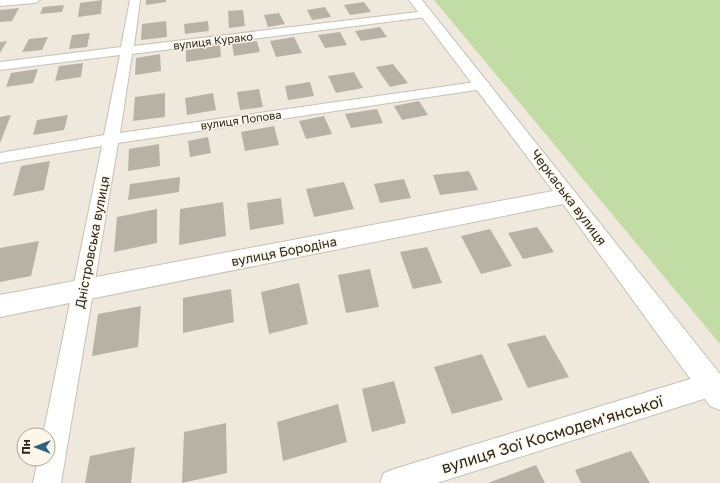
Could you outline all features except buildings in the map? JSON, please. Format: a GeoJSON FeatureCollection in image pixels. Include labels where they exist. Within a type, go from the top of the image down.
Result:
{"type":"FeatureCollection","features":[{"type":"Feature","properties":{"kind":"street"},"geometry":{"type":"LineString","coordinates":[[0,4],[35,0]]}},
{"type":"Feature","properties":{"kind":"street","name":"Дністровська вулиця"},"geometry":{"type":"LineString","coordinates":[[47,483],[82,290],[112,139],[135,0]]}},
{"type":"Feature","properties":{"kind":"street","name":"вулиця Курако"},"geometry":{"type":"LineString","coordinates":[[0,66],[127,52],[420,7]]}},
{"type":"Feature","properties":{"kind":"street","name":"Черкаська вулиця"},"geometry":{"type":"LineString","coordinates":[[420,7],[483,85],[715,390]]}},
{"type":"Feature","properties":{"kind":"street","name":"вулиця Попова"},"geometry":{"type":"LineString","coordinates":[[0,158],[112,139],[483,85]]}},
{"type":"Feature","properties":{"kind":"street","name":"вулиця Бородіна"},"geometry":{"type":"LineString","coordinates":[[0,306],[568,196]]}},
{"type":"Feature","properties":{"kind":"street","name":"вулиця Зої Космодем'янської"},"geometry":{"type":"LineString","coordinates":[[394,483],[715,390]]}},
{"type":"Feature","properties":{"kind":"green space"},"geometry":{"type":"Polygon","coordinates":[[[434,0],[720,0],[720,344],[434,0]]]}}]}
